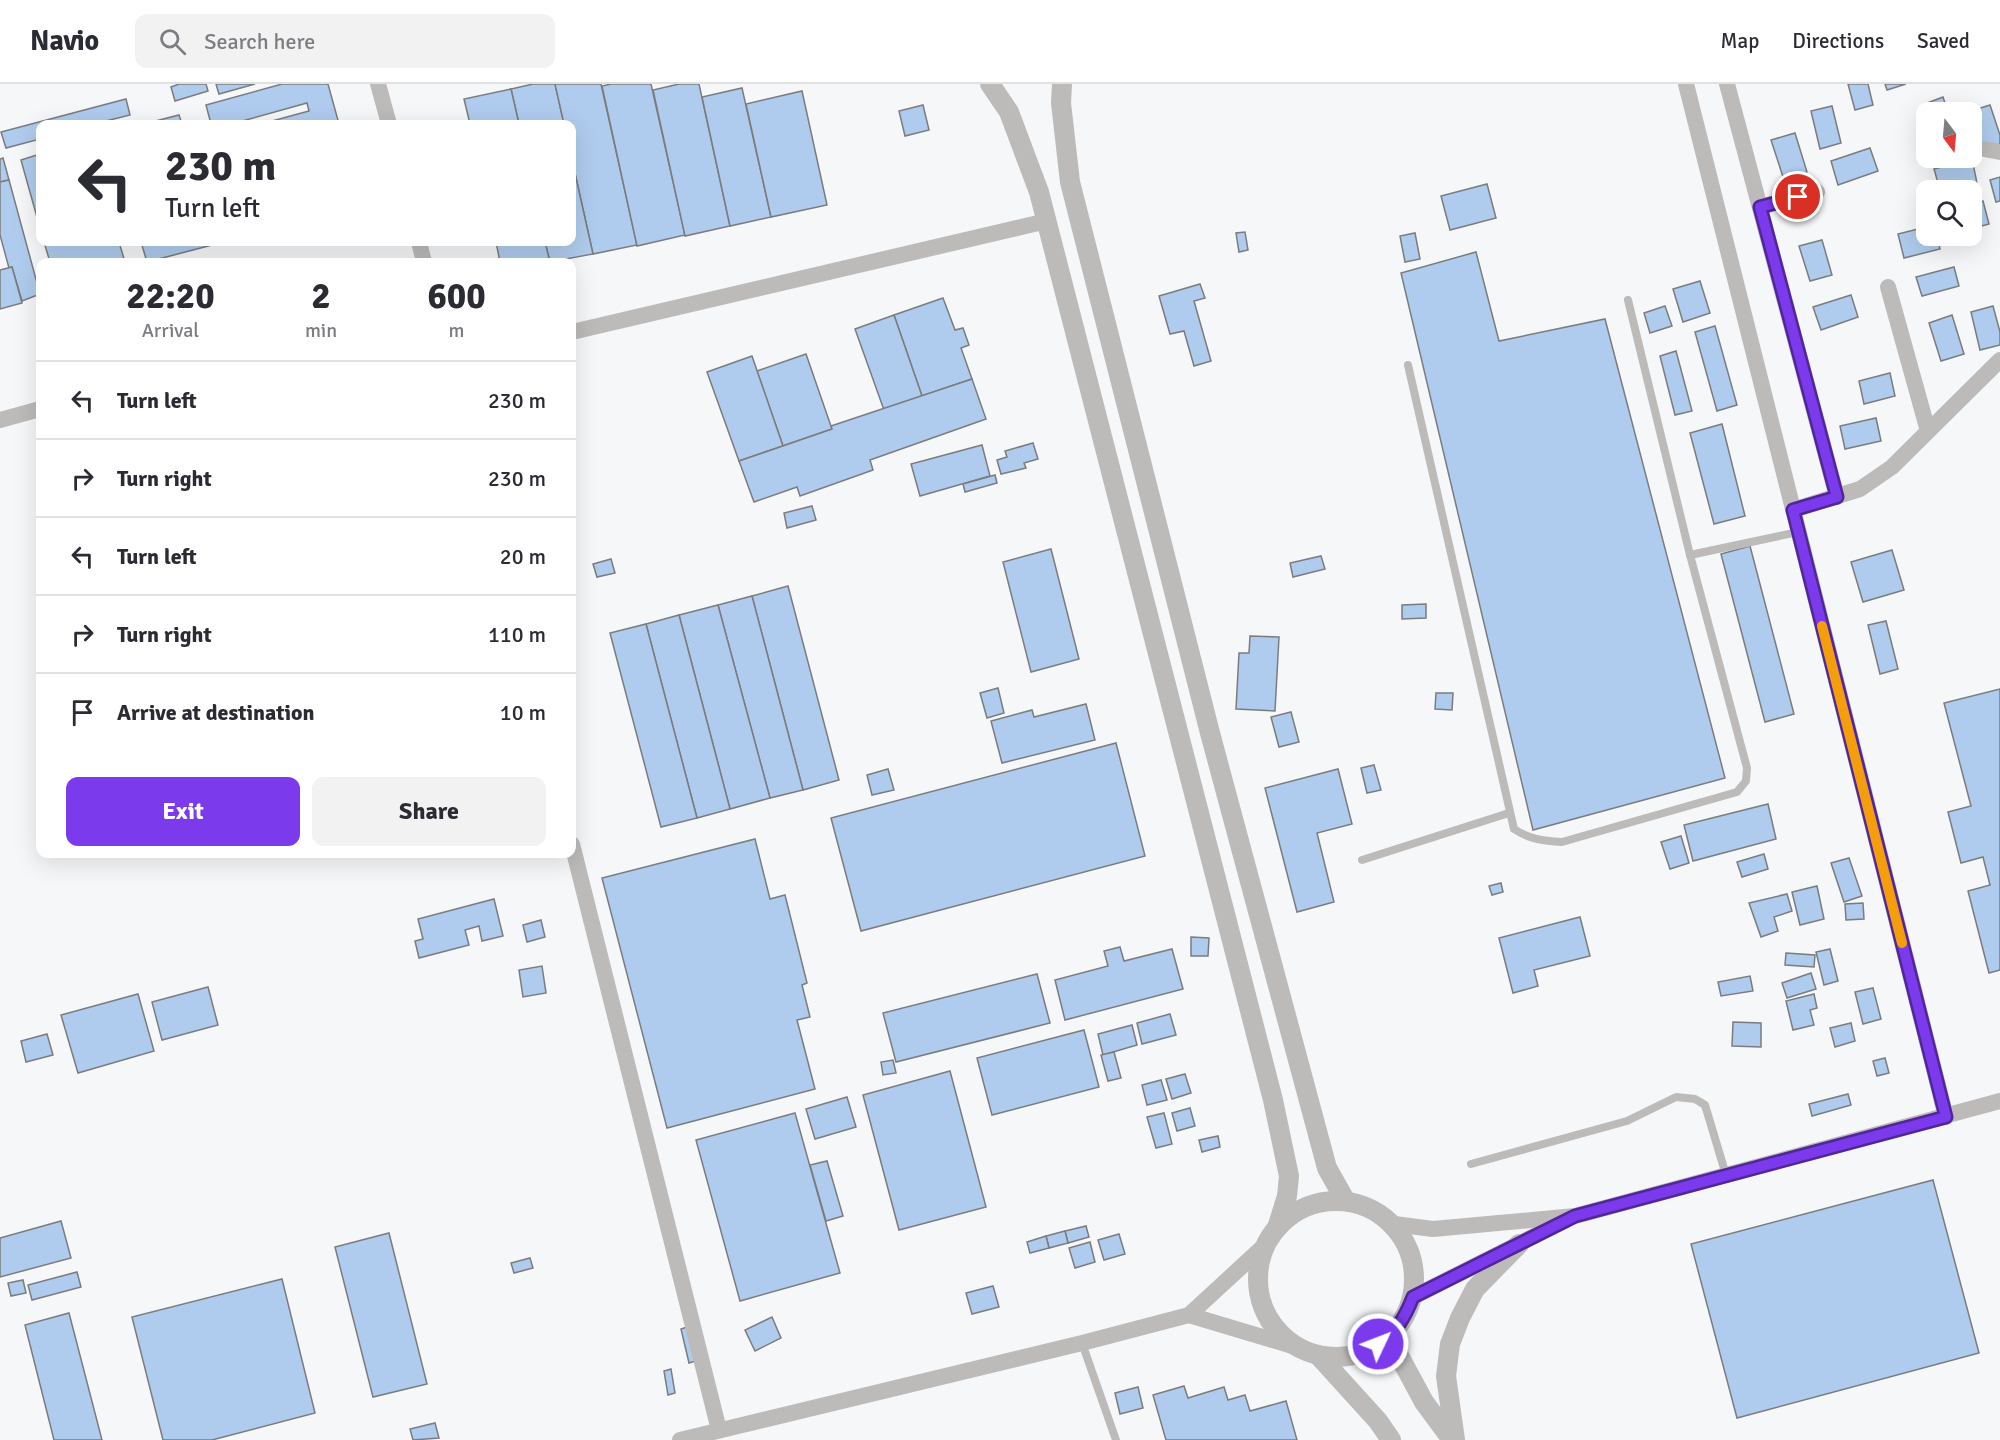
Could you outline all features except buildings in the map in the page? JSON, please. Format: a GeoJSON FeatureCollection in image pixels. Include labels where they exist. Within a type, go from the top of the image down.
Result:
{"type":"FeatureCollection","features":[{"type":"Feature","properties":{"kind":"street"},"geometry":{"type":"LineString","coordinates":[[378,84],[388,120]]}},
{"type":"Feature","properties":{"kind":"street"},"geometry":{"type":"LineString","coordinates":[[990,84],[1009,112],[1039,192],[1273,1100],[1289,1176],[1287,1196],[1278,1226]]}},
{"type":"Feature","properties":{"kind":"street"},"geometry":{"type":"LineString","coordinates":[[1062,84],[1061,103],[1070,182],[1207,721],[1327,1168],[1345,1200]]}},
{"type":"Feature","properties":{"kind":"street"},"geometry":{"type":"LineString","coordinates":[[1686,84],[1946,1117]]}},
{"type":"Feature","properties":{"kind":"street"},"geometry":{"type":"LineString","coordinates":[[1727,84],[1837,497]]}},
{"type":"Feature","properties":{"kind":"street"},"geometry":{"type":"LineString","coordinates":[[1760,207],[1817,192]]}},
{"type":"Feature","properties":{"kind":"street"},"geometry":{"type":"LineString","coordinates":[[576,331],[1047,221]]}},
{"type":"Feature","properties":{"kind":"street"},"geometry":{"type":"LineString","coordinates":[[1888,287],[1928,431]]}},
{"type":"Feature","properties":{"kind":"street"},"geometry":{"type":"LineString","coordinates":[[1793,510],[1860,489],[1892,467],[2000,360]]}},
{"type":"Feature","properties":{"kind":"street"},"geometry":{"type":"LineString","coordinates":[[0,420],[36,410]]}},
{"type":"Feature","properties":{"kind":"street"},"geometry":{"type":"LineString","coordinates":[[576,858],[719,1430]]}},
{"type":"Feature","properties":{"kind":"street"},"geometry":{"type":"LineString","coordinates":[[1394,1224],[1433,1229],[1575,1216],[2000,1101]]}},
{"type":"Feature","properties":{"kind":"street"},"geometry":{"type":"LineString","coordinates":[[680,1440],[1189,1315],[1264,1245],[1278,1226],[1296,1211],[1319,1201],[1345,1200],[1372,1208],[1394,1224],[1409,1247],[1415,1273],[1413,1297],[1404,1319],[1389,1337],[1368,1351],[1343,1357],[1318,1355],[1189,1315]]}},
{"type":"Feature","properties":{"kind":"street"},"geometry":{"type":"LineString","coordinates":[[1413,1297],[1575,1216]]}},
{"type":"Feature","properties":{"kind":"street"},"geometry":{"type":"LineString","coordinates":[[1453,1440],[1446,1376],[1450,1344],[1475,1289],[1519,1244]]}},
{"type":"Feature","properties":{"kind":"street"},"geometry":{"type":"LineString","coordinates":[[1264,1245],[1258,1267],[1258,1290],[1264,1313],[1278,1332],[1296,1347]]}},
{"type":"Feature","properties":{"kind":"street"},"geometry":{"type":"LineString","coordinates":[[1389,1337],[1424,1401],[1453,1440]]}},
{"type":"Feature","properties":{"kind":"street"},"geometry":{"type":"LineString","coordinates":[[1318,1355],[1378,1421],[1391,1440]]}},
{"type":"Feature","properties":{"kind":"lane"},"geometry":{"type":"LineString","coordinates":[[1408,365],[1514,829],[1524,836],[1541,841],[1562,842],[1737,792],[1746,781],[1747,768],[1690,555],[1628,300]]}},
{"type":"Feature","properties":{"kind":"lane"},"geometry":{"type":"LineString","coordinates":[[1690,555],[1798,532]]}},
{"type":"Feature","properties":{"kind":"lane"},"geometry":{"type":"LineString","coordinates":[[1362,860],[1509,813]]}},
{"type":"Feature","properties":{"kind":"lane"},"geometry":{"type":"LineString","coordinates":[[1471,1164],[1627,1121],[1676,1097],[1695,1099],[1705,1105],[1726,1175]]}},
{"type":"Feature","properties":{"kind":"lane"},"geometry":{"type":"LineString","coordinates":[[1082,1343],[1116,1440]]}},
{"type":"Feature","properties":{"kind":"slow traffic"},"geometry":{"type":"LineString","coordinates":[[1822,626],[1902,943]]}},
{"type":"Feature","properties":{"kind":"route"},"geometry":{"type":"LineString","coordinates":[[1378,1344],[1389,1337],[1404,1319],[1413,1297],[1575,1216],[1946,1117],[1793,510],[1837,497],[1760,207],[1798,197]]}}]}
